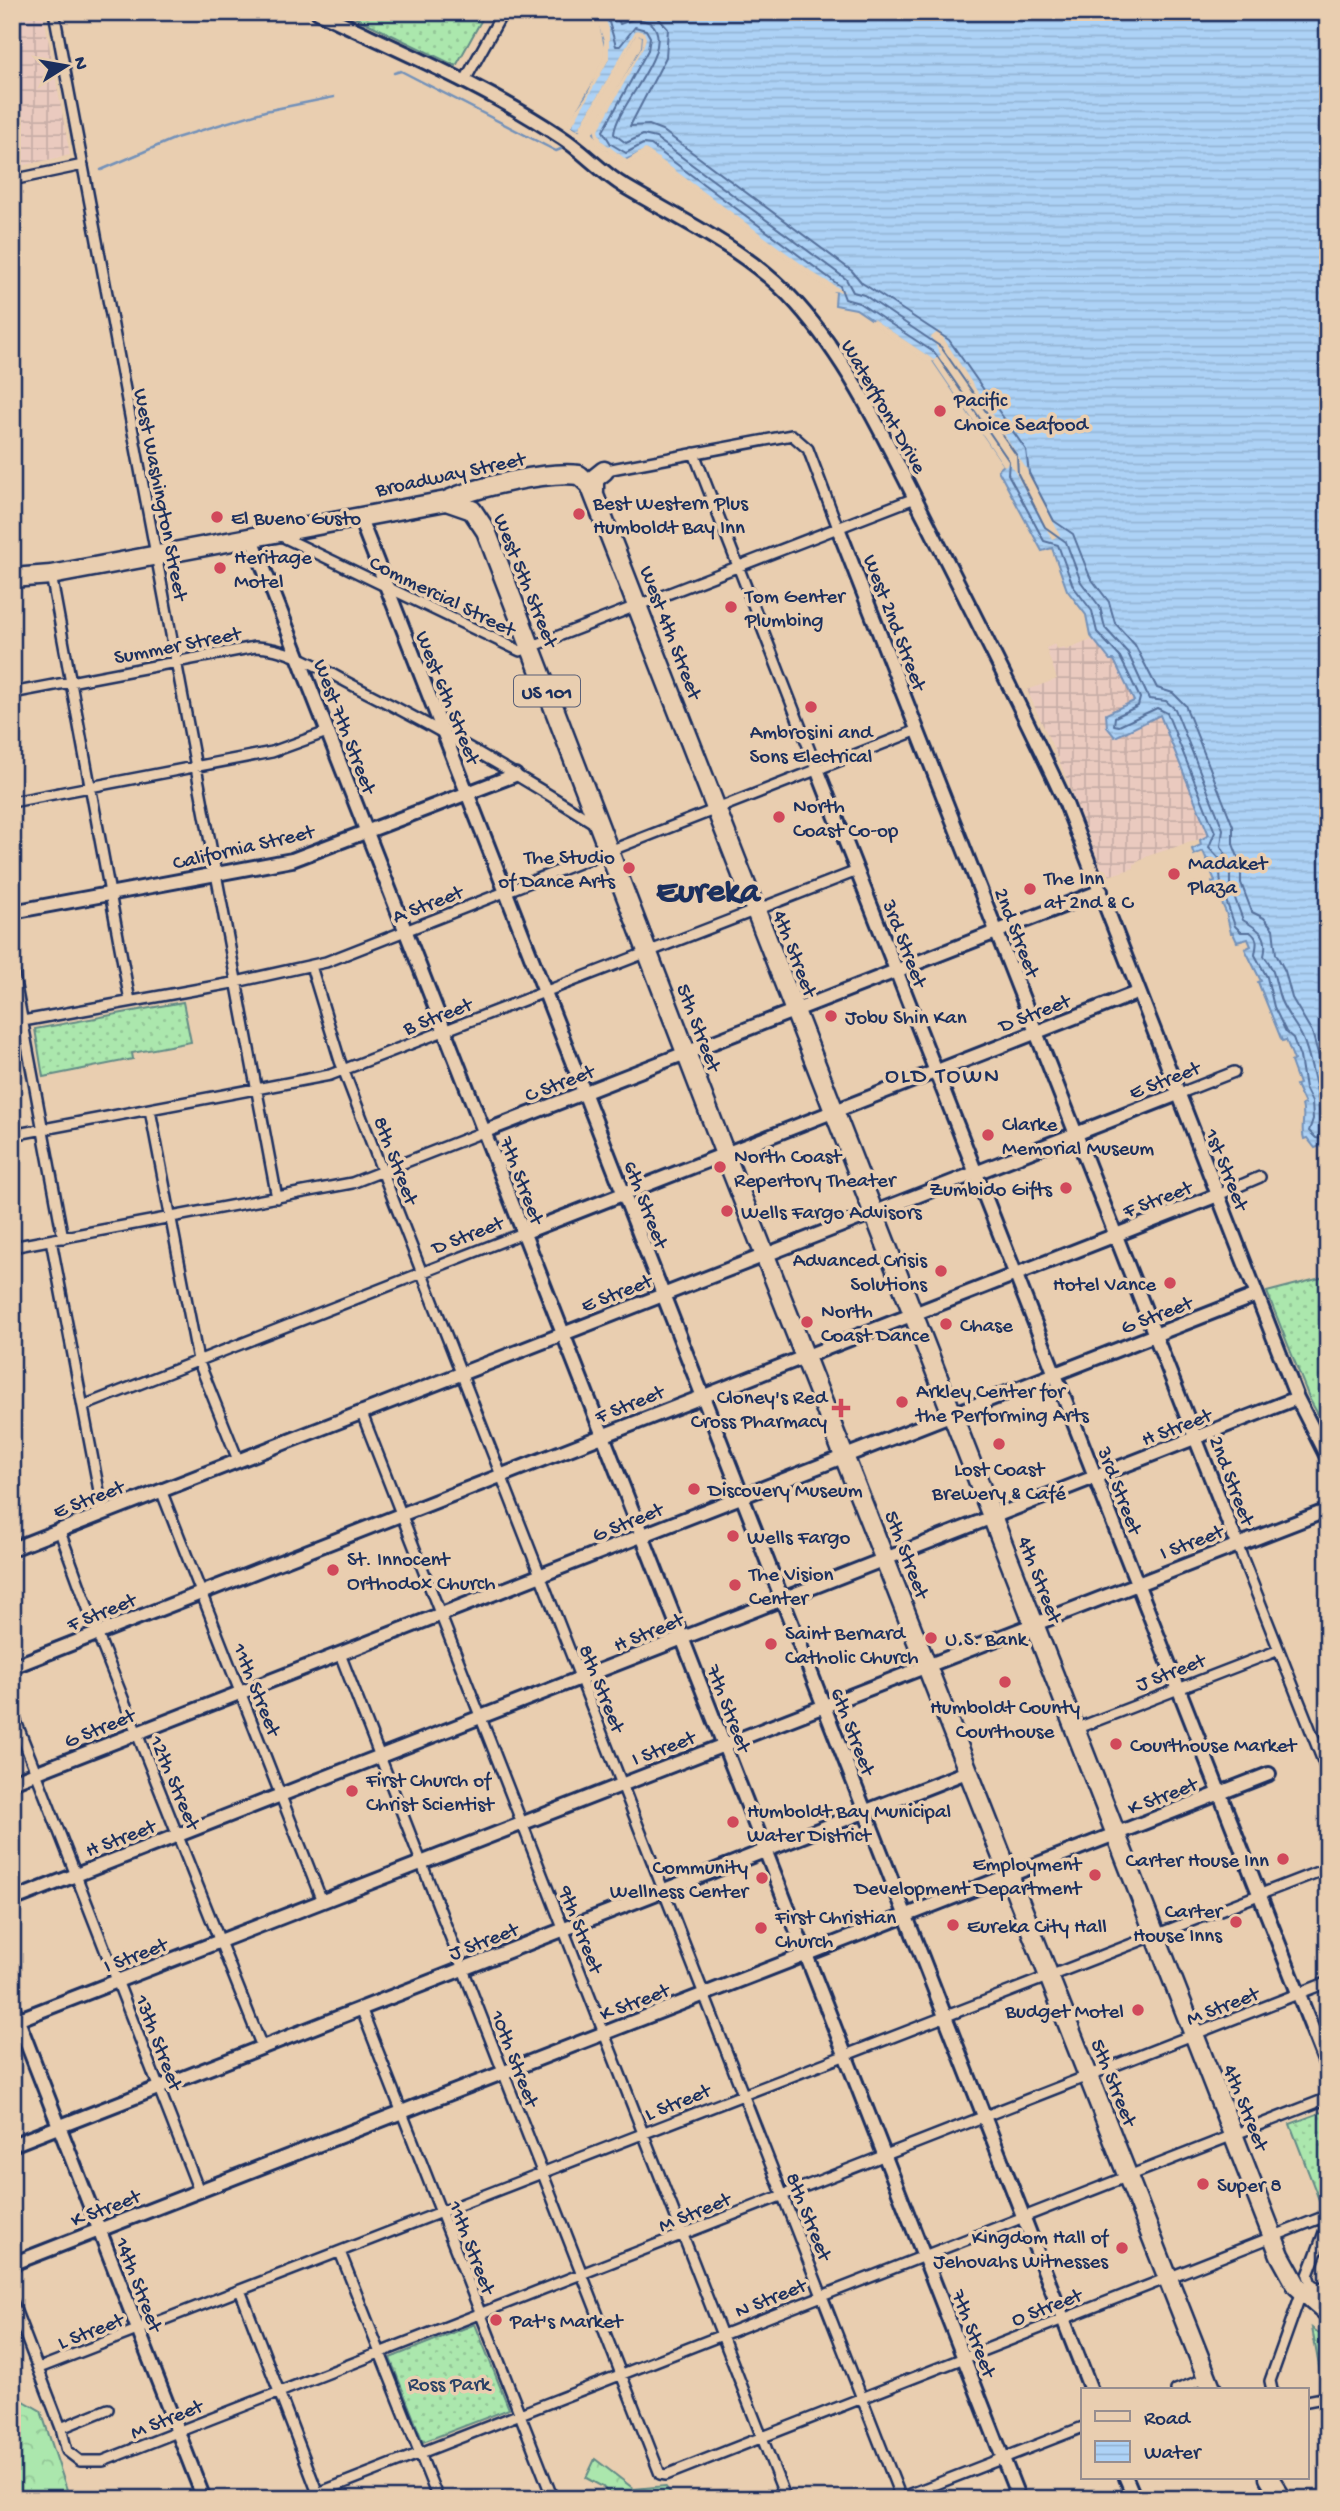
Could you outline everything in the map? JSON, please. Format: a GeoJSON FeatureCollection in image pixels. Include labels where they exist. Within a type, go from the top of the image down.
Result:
{"type":"FeatureCollection","features":[{"type":"Feature","properties":{"kind":"highway"},"geometry":{"type":"LineString","coordinates":[[594,492],[594,479],[604,471]]}},
{"type":"Feature","properties":{"kind":"highway","name":"Broadway Street"},"geometry":{"type":"LineString","coordinates":[[12,578],[51,575],[446,500],[471,491],[557,474],[579,475]]}},
{"type":"Feature","properties":{"kind":"highway","name":"West 4th Street"},"geometry":{"type":"LineString","coordinates":[[579,475],[594,492],[715,809]]}},
{"type":"Feature","properties":{"kind":"highway"},"geometry":{"type":"LineString","coordinates":[[483,524],[481,502],[511,484]]}},
{"type":"Feature","properties":{"kind":"highway","name":"West 5th Street"},"geometry":{"type":"LineString","coordinates":[[446,500],[472,510],[483,524],[608,852]]}},
{"type":"Feature","properties":{"kind":"highway","name":"4th Street"},"geometry":{"type":"LineString","coordinates":[[715,809],[1287,2271],[1328,2313]]}},
{"type":"Feature","properties":{"kind":"highway","name":"5th Street"},"geometry":{"type":"LineString","coordinates":[[608,852],[1210,2384]]}},
{"type":"Feature","properties":{"kind":"highway"},"geometry":{"type":"LineString","coordinates":[[1270,2480],[1282,2499]]}},
{"type":"Feature","properties":{"kind":"street","name":"West Washington Street"},"geometry":{"type":"LineString","coordinates":[[54,12],[277,1198]]}},
{"type":"Feature","properties":{"kind":"street","name":"Waterfront Drive"},"geometry":{"type":"LineString","coordinates":[[318,12],[464,82],[562,137],[614,179],[703,229],[776,284],[835,352],[864,400],[1025,715],[1101,891]]}},
{"type":"Feature","properties":{"kind":"street"},"geometry":{"type":"LineString","coordinates":[[464,82],[503,12]]}},
{"type":"Feature","properties":{"kind":"street"},"geometry":{"type":"LineString","coordinates":[[12,180],[83,165]]}},
{"type":"Feature","properties":{"kind":"street","name":"Broadway Street"},"geometry":{"type":"LineString","coordinates":[[579,475],[786,434],[797,437],[808,449],[838,528]]}},
{"type":"Feature","properties":{"kind":"street"},"geometry":{"type":"LineString","coordinates":[[694,453],[817,769]]}},
{"type":"Feature","properties":{"kind":"street","name":"Commercial Street"},"geometry":{"type":"LineString","coordinates":[[274,532],[516,650],[531,648],[915,498]]}},
{"type":"Feature","properties":{"kind":"street","name":"West 6th Street"},"geometry":{"type":"LineString","coordinates":[[359,516],[504,892]]}},
{"type":"Feature","properties":{"kind":"street","name":"West 2nd Street"},"geometry":{"type":"LineString","coordinates":[[838,528],[918,730]]}},
{"type":"Feature","properties":{"kind":"street","name":"West 7th Street"},"geometry":{"type":"LineString","coordinates":[[251,536],[404,931]]}},
{"type":"Feature","properties":{"kind":"street"},"geometry":{"type":"LineString","coordinates":[[51,575],[130,1002]]}},
{"type":"Feature","properties":{"kind":"street","name":"Summer Street"},"geometry":{"type":"LineString","coordinates":[[12,693],[255,647],[270,648],[299,658],[442,732],[598,826]]}},
{"type":"Feature","properties":{"kind":"street","name":"A Street"},"geometry":{"type":"LineString","coordinates":[[12,1023],[312,966],[918,730]]}},
{"type":"Feature","properties":{"kind":"street","name":"2nd Street"},"geometry":{"type":"LineString","coordinates":[[918,730],[1328,1774]]}},
{"type":"Feature","properties":{"kind":"street"},"geometry":{"type":"LineString","coordinates":[[12,802],[272,752],[327,732]]}},
{"type":"Feature","properties":{"kind":"street","name":"3rd Street"},"geometry":{"type":"LineString","coordinates":[[817,769],[1328,2069]]}},
{"type":"Feature","properties":{"kind":"street","name":"California Street"},"geometry":{"type":"LineString","coordinates":[[12,912],[292,860],[514,775]]}},
{"type":"Feature","properties":{"kind":"street","name":"B Street"},"geometry":{"type":"LineString","coordinates":[[12,1135],[344,1070],[857,871]]}},
{"type":"Feature","properties":{"kind":"street","name":"C Street"},"geometry":{"type":"LineString","coordinates":[[12,1247],[352,1184],[1101,891]]}},
{"type":"Feature","properties":{"kind":"street","name":"1st Street"},"geometry":{"type":"LineString","coordinates":[[1101,891],[1297,1398],[1328,1459]]}},
{"type":"Feature","properties":{"kind":"street","name":"6th Street"},"geometry":{"type":"LineString","coordinates":[[504,892],[1090,2388]]}},
{"type":"Feature","properties":{"kind":"street","name":"7th Street"},"geometry":{"type":"LineString","coordinates":[[404,931],[1019,2499]]}},
{"type":"Feature","properties":{"kind":"street"},"geometry":{"type":"LineString","coordinates":[[12,965],[63,1238]]}},
{"type":"Feature","properties":{"kind":"street","name":"8th Street"},"geometry":{"type":"LineString","coordinates":[[312,966],[344,1070],[383,1172],[900,2498]]}},
{"type":"Feature","properties":{"kind":"street","name":"D Street"},"geometry":{"type":"LineString","coordinates":[[83,1405],[1139,992]]}},
{"type":"Feature","properties":{"kind":"street","name":"E Street"},"geometry":{"type":"LineString","coordinates":[[12,1549],[1234,1072]]}},
{"type":"Feature","properties":{"kind":"street"},"geometry":{"type":"LineString","coordinates":[[150,1110],[198,1360],[238,1460]]}},
{"type":"Feature","properties":{"kind":"street","name":"F Street"},"geometry":{"type":"LineString","coordinates":[[12,1667],[1260,1177]]}},
{"type":"Feature","properties":{"kind":"street"},"geometry":{"type":"LineString","coordinates":[[51,1240],[103,1512]]}},
{"type":"Feature","properties":{"kind":"street","name":"G Street"},"geometry":{"type":"LineString","coordinates":[[12,1782],[1257,1295]]}},
{"type":"Feature","properties":{"kind":"street","name":"H Street"},"geometry":{"type":"LineString","coordinates":[[12,1900],[1297,1398]]}},
{"type":"Feature","properties":{"kind":"street","name":"9th Street"},"geometry":{"type":"LineString","coordinates":[[361,1411],[786,2499]]}},
{"type":"Feature","properties":{"kind":"street","name":"11th Street"},"geometry":{"type":"LineString","coordinates":[[160,1490],[322,1901]]}},
{"type":"Feature","properties":{"kind":"street","name":"I Street"},"geometry":{"type":"LineString","coordinates":[[15,2021],[1328,1510]]}},
{"type":"Feature","properties":{"kind":"street","name":"12th Street"},"geometry":{"type":"LineString","coordinates":[[60,1529],[97,1633],[262,2047]]}},
{"type":"Feature","properties":{"kind":"street","name":"J Street"},"geometry":{"type":"LineString","coordinates":[[1075,1729],[1279,1650]]}},
{"type":"Feature","properties":{"kind":"street","name":"10th Street"},"geometry":{"type":"LineString","coordinates":[[340,1654],[660,2474]]}},
{"type":"Feature","properties":{"kind":"street","name":"13th Street"},"geometry":{"type":"LineString","coordinates":[[12,1711],[199,2191]]}},
{"type":"Feature","properties":{"kind":"street","name":"J Street"},"geometry":{"type":"LineString","coordinates":[[12,2145],[969,1771]]}},
{"type":"Feature","properties":{"kind":"street","name":"K Street"},"geometry":{"type":"LineString","coordinates":[[12,2264],[1269,1774]]}},
{"type":"Feature","properties":{"kind":"street","name":"L Street"},"geometry":{"type":"LineString","coordinates":[[39,2368],[1328,1868]]}},
{"type":"Feature","properties":{"kind":"street","name":"M Street"},"geometry":{"type":"LineString","coordinates":[[61,2428],[63,2444],[72,2458],[88,2462],[103,2461],[1328,1982]]}},
{"type":"Feature","properties":{"kind":"street","name":"14th Street"},"geometry":{"type":"LineString","coordinates":[[12,2005],[15,2021],[204,2499]]}},
{"type":"Feature","properties":{"kind":"street","name":"11th Street"},"geometry":{"type":"LineString","coordinates":[[361,2008],[553,2499]]}},
{"type":"Feature","properties":{"kind":"street","name":"N Street"},"geometry":{"type":"LineString","coordinates":[[303,2499],[319,2496],[419,2453],[1328,2098]]}},
{"type":"Feature","properties":{"kind":"street","name":"O Street"},"geometry":{"type":"LineString","coordinates":[[660,2474],[666,2475],[1328,2215]]}},
{"type":"Feature","properties":{"kind":"street"},"geometry":{"type":"LineString","coordinates":[[1272,2388],[1270,2381],[1328,2222]]}},
{"type":"Feature","properties":{"kind":"street"},"geometry":{"type":"LineString","coordinates":[[340,2252],[438,2499]]}},
{"type":"Feature","properties":{"kind":"street"},"geometry":{"type":"LineString","coordinates":[[1306,2288],[1328,2287]]}},
{"type":"Feature","properties":{"kind":"street"},"geometry":{"type":"LineString","coordinates":[[240,2290],[319,2496]]}},
{"type":"Feature","properties":{"kind":"street"},"geometry":{"type":"LineString","coordinates":[[12,2301],[61,2428],[108,2409]]}},
{"type":"Feature","properties":{"kind":"street"},"geometry":{"type":"LineString","coordinates":[[1187,2388],[1210,2384]]}},
{"type":"Feature","properties":{"kind":"street"},"geometry":{"type":"LineString","coordinates":[[1308,2402],[1328,2397]]}},
{"type":"Feature","properties":{"kind":"street"},"geometry":{"type":"LineString","coordinates":[[900,2498],[1081,2428]]}},
{"type":"Feature","properties":{"kind":"street"},"geometry":{"type":"LineString","coordinates":[[1127,2480],[1135,2499]]}},
{"type":"Feature","properties":{"kind":"shaded area"},"geometry":{"type":"Polygon","coordinates":[[[12,12],[43,12],[70,155],[12,168],[12,12]]]}},
{"type":"Feature","properties":{"kind":"shaded area"},"geometry":{"type":"Polygon","coordinates":[[[1094,639],[1110,660],[1114,660],[1134,701],[1106,714],[1119,735],[1160,714],[1209,836],[1148,856],[1134,864],[1134,868],[1105,877],[1061,765],[1027,690],[1057,679],[1046,648],[1055,644],[1057,649],[1064,647],[1066,650],[1094,639]]]}},
{"type":"Feature","properties":{"kind":"green space"},"geometry":{"type":"Polygon","coordinates":[[[344,12],[486,12],[456,66],[344,12]]]}},
{"type":"Feature","properties":{"kind":"green space"},"geometry":{"type":"Polygon","coordinates":[[[183,1002],[191,1042],[132,1053],[133,1059],[43,1077],[35,1029],[183,1002]]]}},
{"type":"Feature","properties":{"kind":"green space"},"geometry":{"type":"Polygon","coordinates":[[[1328,1276],[1328,1432],[1310,1400],[1267,1292],[1328,1276]]]}},
{"type":"Feature","properties":{"kind":"green space"},"geometry":{"type":"Polygon","coordinates":[[[1328,2110],[1328,2199],[1321,2205],[1290,2124],[1328,2110]]]}},
{"type":"Feature","properties":{"kind":"green space","name":"Ross Park"},"geometry":{"type":"Polygon","coordinates":[[[475,2324],[509,2409],[423,2442],[390,2358],[475,2324]]]}},
{"type":"Feature","properties":{"kind":"green space"},"geometry":{"type":"Polygon","coordinates":[[[1312,2328],[1328,2340],[1328,2387],[1323,2388],[1312,2328]]]}},
{"type":"Feature","properties":{"kind":"green space"},"geometry":{"type":"Polygon","coordinates":[[[12,2394],[41,2411],[70,2499],[12,2499],[12,2394]]]}},
{"type":"Feature","properties":{"kind":"green space"},"geometry":{"type":"Polygon","coordinates":[[[595,2459],[634,2489],[665,2486],[675,2499],[613,2499],[603,2487],[586,2478],[595,2459]]]}},
{"type":"Feature","properties":{"kind":"water"},"geometry":{"type":"Polygon","coordinates":[[[597,12],[1321,12],[1328,16],[1328,1158],[1323,1145],[1315,1148],[1307,1138],[1304,1139],[1302,1105],[1305,1104],[1296,1085],[1299,1084],[1291,1062],[1294,1060],[1286,1040],[1282,1041],[1258,982],[1261,981],[1245,949],[1251,946],[1248,939],[1237,942],[1231,933],[1226,912],[1212,882],[1215,881],[1211,871],[1215,869],[1212,859],[1207,860],[1203,851],[1194,855],[1192,849],[1201,845],[1200,840],[1209,835],[1160,715],[1115,737],[1107,727],[1106,714],[1134,701],[1114,660],[1110,660],[1090,635],[1086,615],[1067,590],[1052,548],[1042,551],[998,470],[1004,465],[933,361],[856,309],[835,305],[836,292],[646,151],[625,160],[607,149],[594,133],[642,47],[643,36],[636,33],[579,130],[572,126],[575,114],[608,59],[597,12]]]}},
{"type":"Feature","properties":{"kind":"pier"},"geometry":{"type":"Polygon","coordinates":[[[594,12],[603,12],[609,29],[609,59],[572,126],[569,124],[570,118],[587,95],[604,58],[604,41],[594,12]]]}},
{"type":"Feature","properties":{"kind":"pier"},"geometry":{"type":"Polygon","coordinates":[[[636,30],[644,32],[646,38],[643,48],[598,131],[602,141],[627,160],[645,149],[650,152],[815,274],[845,292],[831,291],[648,155],[625,164],[597,143],[594,127],[642,47],[643,36],[636,35],[582,130],[575,128],[579,128],[636,30]]]}},
{"type":"Feature","properties":{"kind":"pier"},"geometry":{"type":"Polygon","coordinates":[[[873,319],[934,360],[941,355],[931,337],[939,331],[1027,470],[1060,535],[1052,539],[1010,463],[1004,466],[933,361],[930,363],[895,339],[871,321],[873,319]]]}},
{"type":"Feature","properties":{"kind":"waterway"},"geometry":{"type":"LineString","coordinates":[[394,73],[401,71],[556,151],[561,149]]}},
{"type":"Feature","properties":{"kind":"waterway"},"geometry":{"type":"LineString","coordinates":[[101,170],[176,138],[265,111],[334,97]]}},
{"type":"Feature","properties":{"kind":"place","name":"Pacific Choice Seafood"},"geometry":{"type":"Point","coordinates":[940,411]}},
{"type":"Feature","properties":{"kind":"place","name":"Best Western Plus Humboldt Bay Inn"},"geometry":{"type":"Point","coordinates":[579,514]}},
{"type":"Feature","properties":{"kind":"place","name":"El Bueno Gusto"},"geometry":{"type":"Point","coordinates":[217,517]}},
{"type":"Feature","properties":{"kind":"place","name":"Heritage Motel"},"geometry":{"type":"Point","coordinates":[220,568]}},
{"type":"Feature","properties":{"kind":"place","name":"Tom Genter Plumbing"},"geometry":{"type":"Point","coordinates":[731,607]}},
{"type":"Feature","properties":{"kind":"place","name":"Ambrosini and Sons Electrical"},"geometry":{"type":"Point","coordinates":[811,707]}},
{"type":"Feature","properties":{"kind":"place","name":"North Coast Co-op"},"geometry":{"type":"Point","coordinates":[779,817]}},
{"type":"Feature","properties":{"kind":"place","name":"The Studio of Dance Arts"},"geometry":{"type":"Point","coordinates":[629,868]}},
{"type":"Feature","properties":{"kind":"place","name":"Madaket Plaza"},"geometry":{"type":"Point","coordinates":[1174,874]}},
{"type":"Feature","properties":{"kind":"place","name":"The Inn at 2nd & C"},"geometry":{"type":"Point","coordinates":[1030,889]}},
{"type":"Feature","properties":{"kind":"place","name":"Jobu Shin Kan"},"geometry":{"type":"Point","coordinates":[831,1016]}},
{"type":"Feature","properties":{"kind":"place","name":"Clarke Memorial Museum"},"geometry":{"type":"Point","coordinates":[988,1135]}},
{"type":"Feature","properties":{"kind":"place","name":"North Coast Repertory Theater"},"geometry":{"type":"Point","coordinates":[720,1167]}},
{"type":"Feature","properties":{"kind":"place","name":"Zumbido Gifts"},"geometry":{"type":"Point","coordinates":[1066,1188]}},
{"type":"Feature","properties":{"kind":"place","name":"Wells Fargo Advisors"},"geometry":{"type":"Point","coordinates":[727,1211]}},
{"type":"Feature","properties":{"kind":"place","name":"Advanced Crisis Solutions"},"geometry":{"type":"Point","coordinates":[941,1271]}},
{"type":"Feature","properties":{"kind":"place","name":"Hotel Vance"},"geometry":{"type":"Point","coordinates":[1170,1283]}},
{"type":"Feature","properties":{"kind":"place","name":"North Coast Dance"},"geometry":{"type":"Point","coordinates":[807,1322]}},
{"type":"Feature","properties":{"kind":"place","name":"Chase"},"geometry":{"type":"Point","coordinates":[946,1324]}},
{"type":"Feature","properties":{"kind":"place","name":"Arkley Center for the Performing Arts"},"geometry":{"type":"Point","coordinates":[902,1402]}},
{"type":"Feature","properties":{"kind":"place","name":"Cloney's Red Cross Pharmacy"},"geometry":{"type":"Point","coordinates":[841,1408]}},
{"type":"Feature","properties":{"kind":"place","name":"Lost Coast Brewery & Café"},"geometry":{"type":"Point","coordinates":[999,1444]}},
{"type":"Feature","properties":{"kind":"place","name":"Discovery Museum"},"geometry":{"type":"Point","coordinates":[694,1489]}},
{"type":"Feature","properties":{"kind":"place","name":"Wells Fargo"},"geometry":{"type":"Point","coordinates":[733,1536]}},
{"type":"Feature","properties":{"kind":"place","name":"St. Innocent Orthodox Church"},"geometry":{"type":"Point","coordinates":[333,1570]}},
{"type":"Feature","properties":{"kind":"place","name":"The Vision Center"},"geometry":{"type":"Point","coordinates":[735,1585]}},
{"type":"Feature","properties":{"kind":"place","name":"U.S. Bank"},"geometry":{"type":"Point","coordinates":[931,1638]}},
{"type":"Feature","properties":{"kind":"place","name":"Saint Bernard Catholic Church"},"geometry":{"type":"Point","coordinates":[771,1644]}},
{"type":"Feature","properties":{"kind":"place","name":"Humboldt County Courthouse"},"geometry":{"type":"Point","coordinates":[1005,1682]}},
{"type":"Feature","properties":{"kind":"place","name":"Courthouse Market"},"geometry":{"type":"Point","coordinates":[1116,1744]}},
{"type":"Feature","properties":{"kind":"place","name":"First Church of Christ Scientist"},"geometry":{"type":"Point","coordinates":[352,1791]}},
{"type":"Feature","properties":{"kind":"place","name":"Humboldt Bay Municipal Water District"},"geometry":{"type":"Point","coordinates":[733,1822]}},
{"type":"Feature","properties":{"kind":"place","name":"Carter House Inn"},"geometry":{"type":"Point","coordinates":[1283,1859]}},
{"type":"Feature","properties":{"kind":"place","name":"Employment Development Department"},"geometry":{"type":"Point","coordinates":[1095,1875]}},
{"type":"Feature","properties":{"kind":"place","name":"Community Wellness Center"},"geometry":{"type":"Point","coordinates":[762,1878]}},
{"type":"Feature","properties":{"kind":"place","name":"Carter House Inns"},"geometry":{"type":"Point","coordinates":[1236,1922]}},
{"type":"Feature","properties":{"kind":"place","name":"Eureka City Hall"},"geometry":{"type":"Point","coordinates":[953,1925]}},
{"type":"Feature","properties":{"kind":"place","name":"First Christian Church"},"geometry":{"type":"Point","coordinates":[761,1928]}},
{"type":"Feature","properties":{"kind":"place","name":"Budget Motel"},"geometry":{"type":"Point","coordinates":[1138,2010]}},
{"type":"Feature","properties":{"kind":"place","name":"Super 8"},"geometry":{"type":"Point","coordinates":[1203,2184]}},
{"type":"Feature","properties":{"kind":"place","name":"Kingdom Hall of Jehovahs Witnesses"},"geometry":{"type":"Point","coordinates":[1122,2248]}},
{"type":"Feature","properties":{"kind":"place","name":"Pat's Market"},"geometry":{"type":"Point","coordinates":[496,2320]}},
{"type":"Feature","properties":{"kind":"district","name":"Eureka"},"geometry":{"type":"Point","coordinates":[708,888]}},
{"type":"Feature","properties":{"kind":"district","name":"OLD TOWN"},"geometry":{"type":"Point","coordinates":[943,1074]}}]}
